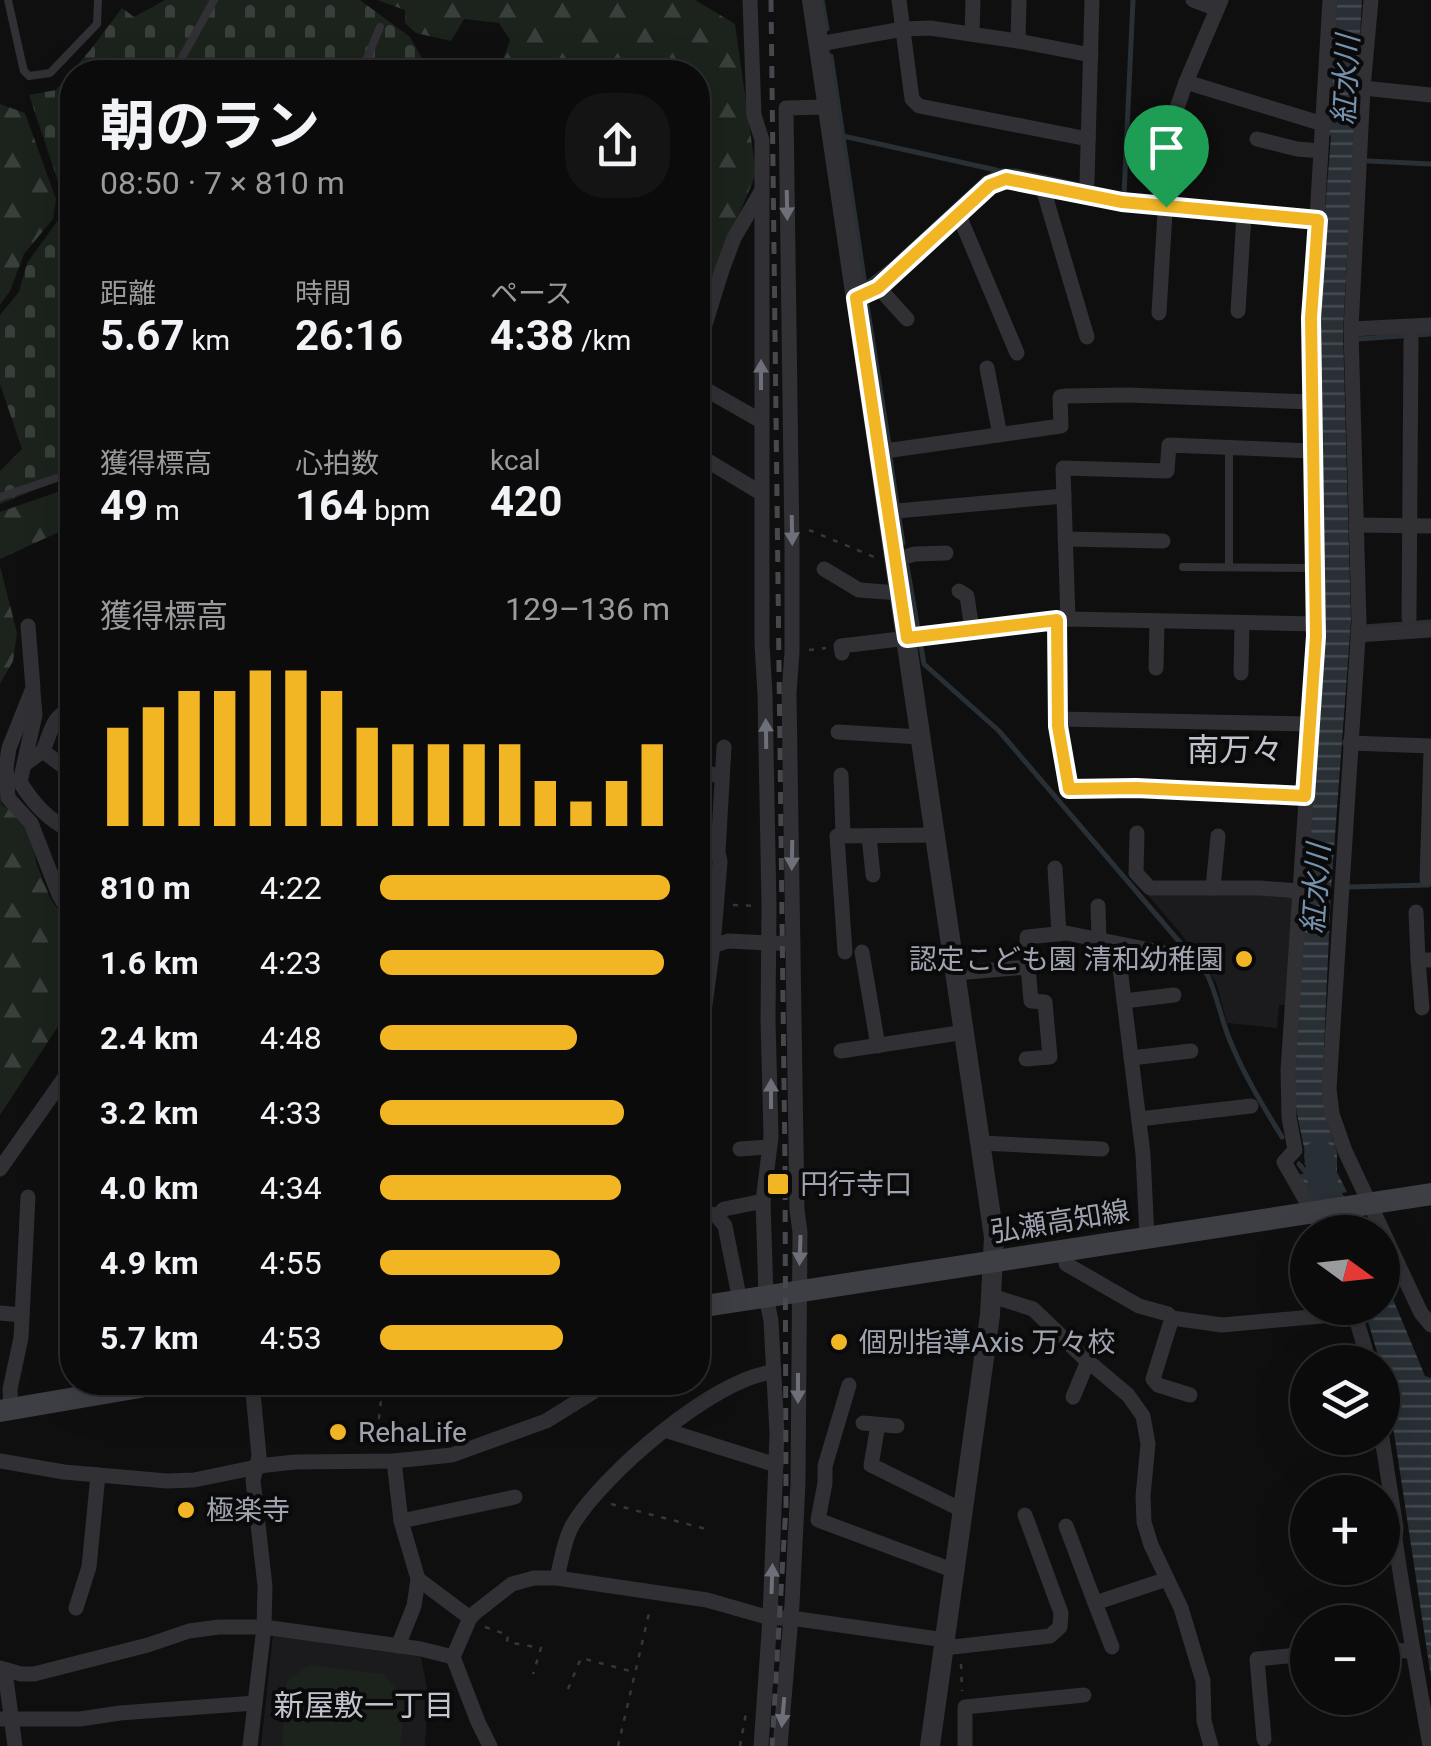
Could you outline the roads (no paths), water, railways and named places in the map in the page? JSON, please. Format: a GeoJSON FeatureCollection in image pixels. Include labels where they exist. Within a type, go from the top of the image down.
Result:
{"type":"FeatureCollection","features":[{"type":"Feature","properties":{"kind":"main road","name":"弘瀬高知線"},"geometry":{"type":"LineString","coordinates":[[1332,1215],[1366,1204],[1431,1194]]}},
{"type":"Feature","properties":{"kind":"main road","name":"弘瀬高知線"},"geometry":{"type":"LineString","coordinates":[[710,1305],[1147,1238],[1290,1222]]}},
{"type":"Feature","properties":{"kind":"main road"},"geometry":{"type":"LineString","coordinates":[[6,1410],[73,1395]]}},
{"type":"Feature","properties":{"kind":"street"},"geometry":{"type":"LineString","coordinates":[[750,0],[754,116],[762,140],[762,644],[771,1076],[763,1201],[777,1433],[761,1746]]}},
{"type":"Feature","properties":{"kind":"street"},"geometry":{"type":"LineString","coordinates":[[812,0],[886,512],[900,593],[916,638],[920,737],[994,1237],[992,1296],[955,1571],[950,1645],[930,1746]]}},
{"type":"Feature","properties":{"kind":"street"},"geometry":{"type":"LineString","coordinates":[[899,0],[912,99],[919,106],[1088,140]]}},
{"type":"Feature","properties":{"kind":"street"},"geometry":{"type":"LineString","coordinates":[[972,34],[973,0]]}},
{"type":"Feature","properties":{"kind":"street"},"geometry":{"type":"LineString","coordinates":[[1018,41],[1019,0]]}},
{"type":"Feature","properties":{"kind":"street"},"geometry":{"type":"LineString","coordinates":[[1085,189],[1092,0]]}},
{"type":"Feature","properties":{"kind":"street"},"geometry":{"type":"LineString","coordinates":[[1159,313],[1170,128],[1219,5],[1193,0]]}},
{"type":"Feature","properties":{"kind":"street"},"geometry":{"type":"LineString","coordinates":[[1317,1215],[1284,1162],[1295,1150],[1288,1116],[1288,1070],[1317,624],[1311,318],[1330,0]]}},
{"type":"Feature","properties":{"kind":"street"},"geometry":{"type":"LineString","coordinates":[[1370,0],[1352,330],[1358,636],[1329,1090],[1332,1114],[1366,1204],[1428,1317]]}},
{"type":"Feature","properties":{"kind":"street"},"geometry":{"type":"LineString","coordinates":[[819,44],[930,28],[1090,55]]}},
{"type":"Feature","properties":{"kind":"street"},"geometry":{"type":"LineString","coordinates":[[1186,82],[1323,124]]}},
{"type":"Feature","properties":{"kind":"street"},"geometry":{"type":"LineString","coordinates":[[1363,88],[1431,96]]}},
{"type":"Feature","properties":{"kind":"street"},"geometry":{"type":"LineString","coordinates":[[780,1746],[798,1483],[800,1232],[796,1192],[786,108],[827,107]]}},
{"type":"Feature","properties":{"kind":"street"},"geometry":{"type":"LineString","coordinates":[[1257,138],[1320,151]]}},
{"type":"Feature","properties":{"kind":"street"},"geometry":{"type":"LineString","coordinates":[[856,298],[878,288],[998,181],[1085,189],[1122,202],[1318,220]]}},
{"type":"Feature","properties":{"kind":"street"},"geometry":{"type":"LineString","coordinates":[[1042,186],[1087,337]]}},
{"type":"Feature","properties":{"kind":"street"},"geometry":{"type":"LineString","coordinates":[[710,307],[734,238],[762,190]]}},
{"type":"Feature","properties":{"kind":"street"},"geometry":{"type":"LineString","coordinates":[[958,214],[1017,353]]}},
{"type":"Feature","properties":{"kind":"street"},"geometry":{"type":"LineString","coordinates":[[1238,310],[1244,214]]}},
{"type":"Feature","properties":{"kind":"street"},"geometry":{"type":"LineString","coordinates":[[878,288],[908,319]]}},
{"type":"Feature","properties":{"kind":"street"},"geometry":{"type":"LineString","coordinates":[[1352,330],[1431,325]]}},
{"type":"Feature","properties":{"kind":"street"},"geometry":{"type":"LineString","coordinates":[[1410,618],[1411,340]]}},
{"type":"Feature","properties":{"kind":"street"},"geometry":{"type":"LineString","coordinates":[[987,368],[1000,435]]}},
{"type":"Feature","properties":{"kind":"street"},"geometry":{"type":"LineString","coordinates":[[710,392],[760,421]]}},
{"type":"Feature","properties":{"kind":"street"},"geometry":{"type":"LineString","coordinates":[[878,452],[1061,426],[1060,398],[1066,396],[1312,402]]}},
{"type":"Feature","properties":{"kind":"street"},"geometry":{"type":"LineString","coordinates":[[1305,796],[1069,789],[1058,719],[1065,539],[1063,468],[1167,470],[1169,445],[1313,450]]}},
{"type":"Feature","properties":{"kind":"street"},"geometry":{"type":"LineString","coordinates":[[710,462],[762,493]]}},
{"type":"Feature","properties":{"kind":"street"},"geometry":{"type":"LineString","coordinates":[[886,512],[1064,496]]}},
{"type":"Feature","properties":{"kind":"street"},"geometry":{"type":"LineString","coordinates":[[1356,525],[1431,526]]}},
{"type":"Feature","properties":{"kind":"street"},"geometry":{"type":"LineString","coordinates":[[1065,539],[1162,540]]}},
{"type":"Feature","properties":{"kind":"street"},"geometry":{"type":"LineString","coordinates":[[894,560],[946,552]]}},
{"type":"Feature","properties":{"kind":"street"},"geometry":{"type":"LineString","coordinates":[[824,570],[859,590],[900,593]]}},
{"type":"Feature","properties":{"kind":"street"},"geometry":{"type":"LineString","coordinates":[[959,591],[967,596],[972,630]]}},
{"type":"Feature","properties":{"kind":"street"},"geometry":{"type":"LineString","coordinates":[[842,650],[1062,620],[1317,624]]}},
{"type":"Feature","properties":{"kind":"street"},"geometry":{"type":"LineString","coordinates":[[1156,668],[1157,622]]}},
{"type":"Feature","properties":{"kind":"street"},"geometry":{"type":"LineString","coordinates":[[1241,673],[1242,623]]}},
{"type":"Feature","properties":{"kind":"street"},"geometry":{"type":"LineString","coordinates":[[28,626],[35,715],[20,782],[34,804],[60,826]]}},
{"type":"Feature","properties":{"kind":"street"},"geometry":{"type":"LineString","coordinates":[[1358,636],[1431,630]]}},
{"type":"Feature","properties":{"kind":"street"},"geometry":{"type":"LineString","coordinates":[[33,688],[9,748],[8,798],[31,822],[60,897]]}},
{"type":"Feature","properties":{"kind":"street"},"geometry":{"type":"LineString","coordinates":[[24,764],[43,751],[60,715]]}},
{"type":"Feature","properties":{"kind":"street"},"geometry":{"type":"LineString","coordinates":[[1058,719],[1310,724]]}},
{"type":"Feature","properties":{"kind":"street"},"geometry":{"type":"LineString","coordinates":[[838,732],[920,737]]}},
{"type":"Feature","properties":{"kind":"street"},"geometry":{"type":"LineString","coordinates":[[1350,743],[1431,749],[1427,879]]}},
{"type":"Feature","properties":{"kind":"street"},"geometry":{"type":"LineString","coordinates":[[710,926],[720,862],[724,747]]}},
{"type":"Feature","properties":{"kind":"street"},"geometry":{"type":"LineString","coordinates":[[43,751],[60,763]]}},
{"type":"Feature","properties":{"kind":"street"},"geometry":{"type":"LineString","coordinates":[[710,774],[722,777]]}},
{"type":"Feature","properties":{"kind":"street"},"geometry":{"type":"LineString","coordinates":[[840,775],[843,836]]}},
{"type":"Feature","properties":{"kind":"street"},"geometry":{"type":"LineString","coordinates":[[1138,833],[1136,873],[1150,888],[1299,892]]}},
{"type":"Feature","properties":{"kind":"street"},"geometry":{"type":"LineString","coordinates":[[845,952],[838,836],[935,836]]}},
{"type":"Feature","properties":{"kind":"street"},"geometry":{"type":"LineString","coordinates":[[869,836],[873,874]]}},
{"type":"Feature","properties":{"kind":"street"},"geometry":{"type":"LineString","coordinates":[[1214,888],[1218,836]]}},
{"type":"Feature","properties":{"kind":"street"},"geometry":{"type":"LineString","coordinates":[[1055,868],[1058,934]]}},
{"type":"Feature","properties":{"kind":"street"},"geometry":{"type":"LineString","coordinates":[[1098,906],[1099,940]]}},
{"type":"Feature","properties":{"kind":"street"},"geometry":{"type":"LineString","coordinates":[[1416,912],[1425,960],[1422,1008]]}},
{"type":"Feature","properties":{"kind":"street"},"geometry":{"type":"LineString","coordinates":[[1026,1060],[1050,1058],[1044,1002],[1030,1000],[1027,937],[1066,933],[1180,956]]}},
{"type":"Feature","properties":{"kind":"street"},"geometry":{"type":"LineString","coordinates":[[710,943],[793,944]]}},
{"type":"Feature","properties":{"kind":"street"},"geometry":{"type":"LineString","coordinates":[[862,952],[878,1046]]}},
{"type":"Feature","properties":{"kind":"street"},"geometry":{"type":"LineString","coordinates":[[1119,960],[1139,1119],[1147,1238]]}},
{"type":"Feature","properties":{"kind":"street"},"geometry":{"type":"LineString","coordinates":[[956,973],[1028,968]]}},
{"type":"Feature","properties":{"kind":"street"},"geometry":{"type":"LineString","coordinates":[[1124,1002],[1174,995]]}},
{"type":"Feature","properties":{"kind":"street"},"geometry":{"type":"LineString","coordinates":[[841,1051],[965,1032]]}},
{"type":"Feature","properties":{"kind":"street"},"geometry":{"type":"LineString","coordinates":[[1132,1058],[1191,1051]]}},
{"type":"Feature","properties":{"kind":"street"},"geometry":{"type":"LineString","coordinates":[[0,1169],[60,1084]]}},
{"type":"Feature","properties":{"kind":"street"},"geometry":{"type":"LineString","coordinates":[[1139,1119],[1251,1106]]}},
{"type":"Feature","properties":{"kind":"street"},"geometry":{"type":"LineString","coordinates":[[981,1144],[1102,1149]]}},
{"type":"Feature","properties":{"kind":"street"},"geometry":{"type":"LineString","coordinates":[[740,1148],[769,1147]]}},
{"type":"Feature","properties":{"kind":"street"},"geometry":{"type":"LineString","coordinates":[[6,1410],[21,1338],[28,1196]]}},
{"type":"Feature","properties":{"kind":"street"},"geometry":{"type":"LineString","coordinates":[[717,1216],[724,1209],[763,1201]]}},
{"type":"Feature","properties":{"kind":"street"},"geometry":{"type":"LineString","coordinates":[[710,1214],[725,1226],[740,1300]]}},
{"type":"Feature","properties":{"kind":"street"},"geometry":{"type":"LineString","coordinates":[[1064,1251],[1066,1264],[1139,1306],[1172,1318],[1222,1325],[1290,1317]]}},
{"type":"Feature","properties":{"kind":"street"},"geometry":{"type":"LineString","coordinates":[[992,1296],[1033,1308],[1128,1394],[1146,1422],[1144,1522],[1182,1608],[1203,1681],[1204,1721],[1211,1746]]}},
{"type":"Feature","properties":{"kind":"street"},"geometry":{"type":"LineString","coordinates":[[0,1313],[22,1314]]}},
{"type":"Feature","properties":{"kind":"street"},"geometry":{"type":"LineString","coordinates":[[1172,1318],[1153,1379],[1158,1385],[1190,1395]]}},
{"type":"Feature","properties":{"kind":"street"},"geometry":{"type":"LineString","coordinates":[[1073,1397],[1088,1360]]}},
{"type":"Feature","properties":{"kind":"street"},"geometry":{"type":"LineString","coordinates":[[557,1578],[570,1528],[607,1480],[684,1414],[747,1378],[774,1372]]}},
{"type":"Feature","properties":{"kind":"street"},"geometry":{"type":"LineString","coordinates":[[849,1385],[824,1466],[818,1520],[955,1571]]}},
{"type":"Feature","properties":{"kind":"street"},"geometry":{"type":"LineString","coordinates":[[250,1746],[266,1586],[253,1480],[259,1456],[253,1395]]}},
{"type":"Feature","properties":{"kind":"street"},"geometry":{"type":"LineString","coordinates":[[0,1461],[167,1482],[267,1464],[394,1461],[452,1455],[546,1421],[588,1395]]}},
{"type":"Feature","properties":{"kind":"street"},"geometry":{"type":"LineString","coordinates":[[897,1426],[870,1424],[871,1464],[964,1511]]}},
{"type":"Feature","properties":{"kind":"street"},"geometry":{"type":"LineString","coordinates":[[665,1430],[776,1466]]}},
{"type":"Feature","properties":{"kind":"street"},"geometry":{"type":"LineString","coordinates":[[1384,1455],[1412,1651],[1430,1746]]}},
{"type":"Feature","properties":{"kind":"street"},"geometry":{"type":"LineString","coordinates":[[394,1461],[401,1522],[418,1579],[414,1606],[398,1646]]}},
{"type":"Feature","properties":{"kind":"street"},"geometry":{"type":"LineString","coordinates":[[76,1608],[88,1567],[98,1475]]}},
{"type":"Feature","properties":{"kind":"street"},"geometry":{"type":"LineString","coordinates":[[401,1522],[516,1496]]}},
{"type":"Feature","properties":{"kind":"street"},"geometry":{"type":"LineString","coordinates":[[490,1746],[453,1656],[469,1620],[512,1584],[557,1578],[707,1600],[770,1618],[791,1618],[950,1645],[1050,1636],[1060,1626],[1060,1614],[1026,1516]]}},
{"type":"Feature","properties":{"kind":"street"},"geometry":{"type":"LineString","coordinates":[[1066,1526],[1112,1647]]}},
{"type":"Feature","properties":{"kind":"street"},"geometry":{"type":"LineString","coordinates":[[418,1579],[469,1620]]}},
{"type":"Feature","properties":{"kind":"street"},"geometry":{"type":"LineString","coordinates":[[1096,1603],[1168,1579]]}},
{"type":"Feature","properties":{"kind":"street"},"geometry":{"type":"LineString","coordinates":[[14,1746],[5,1719],[2,1670],[34,1674],[219,1627],[264,1628],[453,1656]]}},
{"type":"Feature","properties":{"kind":"street"},"geometry":{"type":"LineString","coordinates":[[1400,1651],[1412,1651]]}},
{"type":"Feature","properties":{"kind":"street"},"geometry":{"type":"LineString","coordinates":[[1264,1739],[1257,1659],[1290,1656]]}},
{"type":"Feature","properties":{"kind":"street"},"geometry":{"type":"LineString","coordinates":[[964,1746],[966,1708],[1084,1694]]}},
{"type":"Feature","properties":{"kind":"street"},"geometry":{"type":"LineString","coordinates":[[5,1719],[80,1719],[255,1703]]}},
{"type":"Feature","properties":{"kind":"lane"},"geometry":{"type":"LineString","coordinates":[[8,0],[24,71],[29,76],[50,73],[60,63]]}},
{"type":"Feature","properties":{"kind":"lane"},"geometry":{"type":"LineString","coordinates":[[62,60],[97,24],[98,0]]}},
{"type":"Feature","properties":{"kind":"lane"},"geometry":{"type":"LineString","coordinates":[[181,60],[214,0]]}},
{"type":"Feature","properties":{"kind":"lane"},"geometry":{"type":"LineString","coordinates":[[365,60],[380,27]]}},
{"type":"Feature","properties":{"kind":"lane"},"geometry":{"type":"LineString","coordinates":[[1229,448],[1229,567]]}},
{"type":"Feature","properties":{"kind":"lane"},"geometry":{"type":"LineString","coordinates":[[0,497],[60,477]]}},
{"type":"Feature","properties":{"kind":"lane"},"geometry":{"type":"LineString","coordinates":[[1183,567],[1316,568]]}},
{"type":"Feature","properties":{"kind":"water"},"geometry":{"type":"Polygon","coordinates":[[[1337,0],[1362,0],[1343,330],[1351,621],[1331,889],[1323,1072],[1337,1172],[1347,1192],[1311,1197],[1298,1175],[1309,1172],[1304,1163],[1307,1162],[1293,1081],[1326,619],[1316,325],[1337,0]]]}},
{"type":"Feature","properties":{"kind":"water"},"geometry":{"type":"Polygon","coordinates":[[[1400,1316],[1425,1376],[1431,1378],[1431,1677],[1397,1455],[1400,1345],[1375,1345],[1369,1325],[1400,1325],[1400,1316]]]}},
{"type":"Feature","properties":{"kind":"waterway"},"geometry":{"type":"LineString","coordinates":[[822,0],[827,29]]}},
{"type":"Feature","properties":{"kind":"waterway"},"geometry":{"type":"LineString","coordinates":[[831,56],[865,285],[984,179],[999,171],[1016,171],[1124,195],[1133,0]]}},
{"type":"Feature","properties":{"kind":"waterway"},"geometry":{"type":"LineString","coordinates":[[843,136],[996,170]]}},
{"type":"Feature","properties":{"kind":"waterway"},"geometry":{"type":"LineString","coordinates":[[1368,161],[1431,164]]}},
{"type":"Feature","properties":{"kind":"waterway"},"geometry":{"type":"LineString","coordinates":[[867,305],[889,445]]}},
{"type":"Feature","properties":{"kind":"waterway"},"geometry":{"type":"LineString","coordinates":[[1358,339],[1431,334]]}},
{"type":"Feature","properties":{"kind":"waterway"},"geometry":{"type":"LineString","coordinates":[[890,456],[897,505]]}},
{"type":"Feature","properties":{"kind":"waterway"},"geometry":{"type":"LineString","coordinates":[[899,518],[903,543]]}},
{"type":"Feature","properties":{"kind":"waterway"},"geometry":{"type":"LineString","coordinates":[[907,566],[924,664],[999,731],[1207,974],[1239,1060],[1282,1137]]}},
{"type":"Feature","properties":{"kind":"waterway"},"geometry":{"type":"LineString","coordinates":[[1364,627],[1431,622]]}},
{"type":"Feature","properties":{"kind":"waterway"},"geometry":{"type":"LineString","coordinates":[[1349,887],[1428,885]]}},
{"type":"Feature","properties":{"kind":"waterway","name":"紅水川"},"geometry":{"type":"LineString","coordinates":[[1319,1155],[1324,1191],[1337,1215]]}},
{"type":"Feature","properties":{"kind":"waterway"},"geometry":{"type":"LineString","coordinates":[[1299,1164],[1308,1175]]}},
{"type":"Feature","properties":{"kind":"railway"},"geometry":{"type":"LineString","coordinates":[[771,0],[786,1505],[772,1746]]}},
{"type":"Feature","properties":{"kind":"place","name":"認定こども園 清和幼稚園"},"geometry":{"type":"Point","coordinates":[1244,959]}},
{"type":"Feature","properties":{"kind":"place","name":"円行寺口"},"geometry":{"type":"Point","coordinates":[778,1184]}},
{"type":"Feature","properties":{"kind":"place","name":"個別指導Axis 万々校"},"geometry":{"type":"Point","coordinates":[839,1342]}},
{"type":"Feature","properties":{"kind":"place","name":"RehaLife"},"geometry":{"type":"Point","coordinates":[338,1432]}},
{"type":"Feature","properties":{"kind":"place","name":"極楽寺"},"geometry":{"type":"Point","coordinates":[186,1510]}},
{"type":"Feature","properties":{"kind":"district","name":"南万々"},"geometry":{"type":"Point","coordinates":[1235,750]}},
{"type":"Feature","properties":{"kind":"district","name":"新屋敷一丁目"},"geometry":{"type":"Point","coordinates":[364,1706]}}]}
